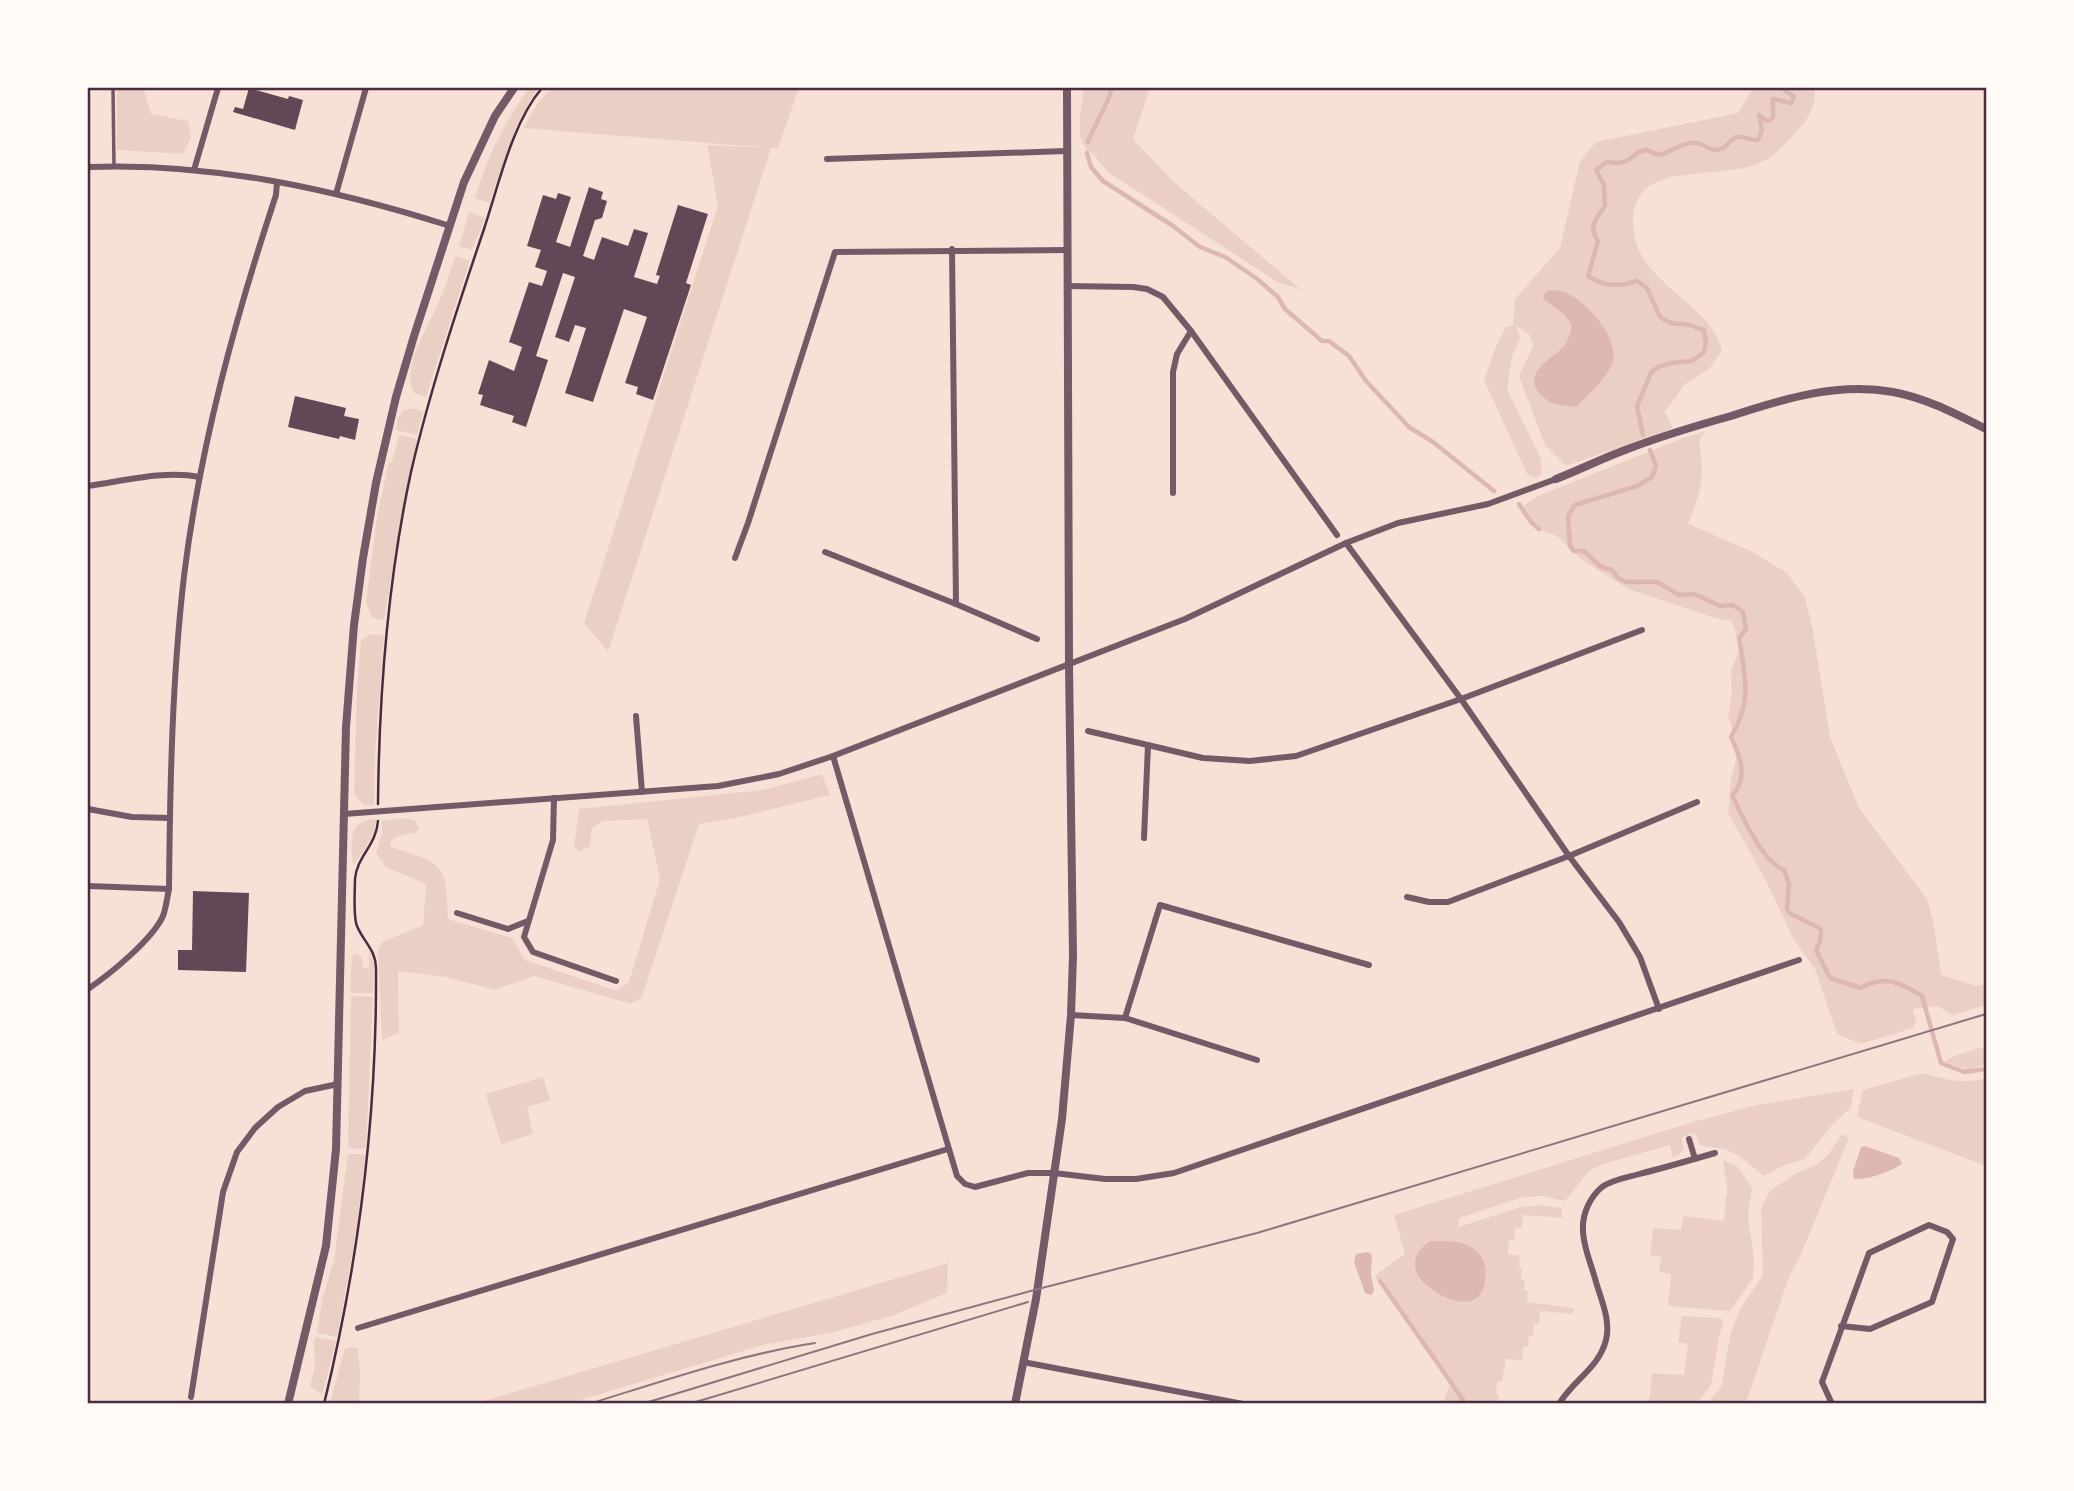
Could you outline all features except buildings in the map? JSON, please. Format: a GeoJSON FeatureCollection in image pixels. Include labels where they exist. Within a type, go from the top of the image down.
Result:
{"type":"FeatureCollection","features":[{"type":"Feature","properties":{"kind":"street"},"geometry":{"type":"LineString","coordinates":[[194,170],[218,88]]}},
{"type":"Feature","properties":{"kind":"street"},"geometry":{"type":"LineString","coordinates":[[336,194],[366,88]]}},
{"type":"Feature","properties":{"kind":"street"},"geometry":{"type":"LineString","coordinates":[[288,1404],[326,1246],[336,1149],[346,727],[354,625],[375,487],[407,360],[464,183],[495,116],[514,88]]}},
{"type":"Feature","properties":{"kind":"street"},"geometry":{"type":"LineString","coordinates":[[1015,1404],[1036,1299],[1062,1119],[1073,956],[1067,88]]}},
{"type":"Feature","properties":{"kind":"street"},"geometry":{"type":"LineString","coordinates":[[827,159],[1066,151]]}},
{"type":"Feature","properties":{"kind":"street"},"geometry":{"type":"LineString","coordinates":[[88,167],[194,170],[277,182],[373,202],[450,226]]}},
{"type":"Feature","properties":{"kind":"street"},"geometry":{"type":"LineString","coordinates":[[88,989],[148,939],[163,916],[169,889],[174,705],[183,590],[200,477],[219,387],[245,288],[276,195],[277,182]]}},
{"type":"Feature","properties":{"kind":"street"},"geometry":{"type":"LineString","coordinates":[[952,249],[956,604]]}},
{"type":"Feature","properties":{"kind":"street"},"geometry":{"type":"LineString","coordinates":[[734,558],[748,523],[835,252],[1067,250]]}},
{"type":"Feature","properties":{"kind":"street"},"geometry":{"type":"LineString","coordinates":[[1067,286],[1133,287],[1147,289],[1164,297],[1337,535]]}},
{"type":"Feature","properties":{"kind":"street"},"geometry":{"type":"LineString","coordinates":[[1173,493],[1173,372],[1177,354],[1191,331]]}},
{"type":"Feature","properties":{"kind":"street"},"geometry":{"type":"LineString","coordinates":[[344,814],[718,786],[779,774],[833,756],[1185,619],[1346,543],[1398,523],[1488,504],[1670,434],[1808,393],[1867,389],[1893,392],[1920,399],[1986,429]]}},
{"type":"Feature","properties":{"kind":"street"},"geometry":{"type":"LineString","coordinates":[[88,486],[158,476],[200,477]]}},
{"type":"Feature","properties":{"kind":"street"},"geometry":{"type":"LineString","coordinates":[[1346,543],[1461,699],[1569,856],[1619,922],[1640,957],[1659,1009]]}},
{"type":"Feature","properties":{"kind":"street"},"geometry":{"type":"LineString","coordinates":[[825,552],[1037,639]]}},
{"type":"Feature","properties":{"kind":"street"},"geometry":{"type":"LineString","coordinates":[[1088,731],[1203,758],[1250,761],[1296,756],[1461,699],[1642,630]]}},
{"type":"Feature","properties":{"kind":"street"},"geometry":{"type":"LineString","coordinates":[[636,716],[642,792]]}},
{"type":"Feature","properties":{"kind":"street"},"geometry":{"type":"LineString","coordinates":[[1144,838],[1148,744]]}},
{"type":"Feature","properties":{"kind":"street"},"geometry":{"type":"LineString","coordinates":[[833,756],[948,1149],[957,1176],[965,1184],[975,1187],[1028,1173],[1105,1179],[1136,1179],[1174,1173],[1800,960]]}},
{"type":"Feature","properties":{"kind":"street"},"geometry":{"type":"LineString","coordinates":[[554,798],[553,840],[524,937],[533,952],[616,981]]}},
{"type":"Feature","properties":{"kind":"street"},"geometry":{"type":"LineString","coordinates":[[1407,897],[1429,902],[1448,902],[1569,856],[1697,802]]}},
{"type":"Feature","properties":{"kind":"street"},"geometry":{"type":"LineString","coordinates":[[88,809],[132,817],[170,818]]}},
{"type":"Feature","properties":{"kind":"street"},"geometry":{"type":"LineString","coordinates":[[88,886],[169,889]]}},
{"type":"Feature","properties":{"kind":"street"},"geometry":{"type":"LineString","coordinates":[[1125,1018],[1160,905],[1369,965]]}},
{"type":"Feature","properties":{"kind":"street"},"geometry":{"type":"LineString","coordinates":[[457,913],[508,929],[529,921]]}},
{"type":"Feature","properties":{"kind":"street"},"geometry":{"type":"LineString","coordinates":[[1070,1015],[1125,1018],[1256,1060]]}},
{"type":"Feature","properties":{"kind":"street"},"geometry":{"type":"LineString","coordinates":[[191,1397],[223,1192],[237,1152],[255,1128],[278,1107],[306,1091],[338,1084]]}},
{"type":"Feature","properties":{"kind":"street"},"geometry":{"type":"LineString","coordinates":[[1689,1139],[1695,1159]]}},
{"type":"Feature","properties":{"kind":"street"},"geometry":{"type":"LineString","coordinates":[[358,1328],[948,1149]]}},
{"type":"Feature","properties":{"kind":"street"},"geometry":{"type":"LineString","coordinates":[[1559,1404],[1567,1390],[1590,1370],[1606,1339],[1605,1310],[1583,1232],[1583,1220],[1590,1202],[1604,1185],[1715,1153]]}},
{"type":"Feature","properties":{"kind":"street"},"geometry":{"type":"LineString","coordinates":[[1832,1404],[1822,1382],[1841,1326],[1869,1253],[1929,1225],[1947,1232],[1954,1239],[1932,1302],[1870,1329],[1841,1326]]}},
{"type":"Feature","properties":{"kind":"street"},"geometry":{"type":"LineString","coordinates":[[1023,1362],[1243,1404]]}},
{"type":"Feature","properties":{"kind":"lane"},"geometry":{"type":"LineString","coordinates":[[113,88],[114,166]]}},
{"type":"Feature","properties":{"kind":"path"},"geometry":{"type":"LineString","coordinates":[[324,1404],[340,1339],[359,1232],[371,1120],[376,1039],[376,964],[372,949],[356,924],[355,877],[358,863],[377,832],[387,628],[411,474],[428,404],[517,129],[532,100],[542,88]]}},
{"type":"Feature","properties":{"kind":"shaded area"},"geometry":{"type":"Polygon","coordinates":[[[117,88],[143,88],[151,114],[188,121],[191,138],[182,154],[117,150],[117,88]]]}},
{"type":"Feature","properties":{"kind":"shaded area"},"geometry":{"type":"Polygon","coordinates":[[[529,88],[537,88],[516,127],[489,203],[475,198],[497,140],[529,88]]]}},
{"type":"Feature","properties":{"kind":"shaded area"},"geometry":{"type":"Polygon","coordinates":[[[552,88],[799,88],[778,148],[771,148],[608,652],[584,623],[718,206],[707,145],[770,148],[523,128],[538,103],[552,88]]]}},
{"type":"Feature","properties":{"kind":"shaded area"},"geometry":{"type":"Polygon","coordinates":[[[1084,88],[1150,88],[1133,139],[1175,183],[1300,289],[1279,283],[1108,172],[1093,154],[1087,151],[1080,136],[1084,88]]]}},
{"type":"Feature","properties":{"kind":"shaded area"},"geometry":{"type":"Polygon","coordinates":[[[1753,88],[1814,88],[1809,116],[1777,152],[1762,162],[1743,168],[1677,176],[1658,182],[1643,192],[1634,209],[1634,234],[1639,252],[1663,281],[1706,321],[1716,335],[1722,351],[1710,368],[1685,384],[1665,412],[1673,428],[1566,466],[1545,445],[1519,376],[1533,346],[1529,334],[1516,326],[1520,338],[1512,356],[1507,389],[1541,459],[1542,474],[1535,478],[1527,474],[1484,380],[1506,327],[1514,325],[1515,299],[1560,248],[1580,161],[1596,142],[1738,113],[1753,88]]]}},
{"type":"Feature","properties":{"kind":"shaded area"},"geometry":{"type":"Polygon","coordinates":[[[469,212],[485,218],[472,250],[459,246],[469,212]]]}},
{"type":"Feature","properties":{"kind":"shaded area"},"geometry":{"type":"Polygon","coordinates":[[[455,256],[470,260],[426,397],[414,393],[410,372],[417,348],[441,298],[455,256]]]}},
{"type":"Feature","properties":{"kind":"shaded area"},"geometry":{"type":"Polygon","coordinates":[[[1550,290],[1570,295],[1589,309],[1605,329],[1613,351],[1611,367],[1576,407],[1547,400],[1535,386],[1536,373],[1564,346],[1572,325],[1564,314],[1543,299],[1545,293],[1550,290]]]}},
{"type":"Feature","properties":{"kind":"shaded area"},"geometry":{"type":"Polygon","coordinates":[[[412,408],[423,412],[417,435],[396,430],[398,418],[403,411],[412,408]]]}},
{"type":"Feature","properties":{"kind":"shaded area"},"geometry":{"type":"Polygon","coordinates":[[[1706,431],[1699,441],[1701,484],[1688,524],[1751,551],[1787,573],[1805,597],[1830,737],[1859,808],[1927,899],[1934,925],[1941,975],[1977,986],[1986,984],[1986,1005],[1952,1015],[1938,1006],[1913,1009],[1916,1022],[1913,1028],[1861,1044],[1837,1034],[1815,969],[1794,940],[1765,879],[1728,813],[1736,759],[1734,736],[1728,715],[1732,694],[1731,670],[1740,649],[1732,621],[1715,618],[1628,589],[1582,560],[1557,536],[1537,529],[1524,506],[1538,496],[1706,431]]]}},
{"type":"Feature","properties":{"kind":"shaded area"},"geometry":{"type":"Polygon","coordinates":[[[399,435],[415,438],[417,441],[384,620],[372,618],[366,602],[377,517],[389,462],[392,463],[399,435]]]}},
{"type":"Feature","properties":{"kind":"shaded area"},"geometry":{"type":"Polygon","coordinates":[[[371,634],[384,635],[374,805],[364,805],[354,794],[357,693],[361,640],[371,634]]]}},
{"type":"Feature","properties":{"kind":"shaded area"},"geometry":{"type":"Polygon","coordinates":[[[822,774],[830,795],[699,824],[642,997],[631,1004],[534,976],[495,990],[446,977],[398,971],[399,1033],[382,1040],[378,950],[382,942],[423,925],[426,884],[386,867],[376,853],[382,833],[382,821],[400,818],[415,820],[419,828],[415,833],[395,838],[390,843],[391,847],[421,857],[440,869],[446,885],[448,919],[512,938],[525,960],[617,991],[629,982],[660,879],[647,819],[603,821],[592,828],[590,846],[579,852],[574,846],[579,809],[763,790],[822,774]]]}},
{"type":"Feature","properties":{"kind":"shaded area"},"geometry":{"type":"Polygon","coordinates":[[[376,819],[371,838],[353,866],[352,835],[359,824],[376,819]]]}},
{"type":"Feature","properties":{"kind":"shaded area"},"geometry":{"type":"Polygon","coordinates":[[[369,951],[374,963],[373,993],[350,993],[352,955],[356,953],[362,958],[363,967],[369,969],[369,951]]]}},
{"type":"Feature","properties":{"kind":"shaded area"},"geometry":{"type":"Polygon","coordinates":[[[351,996],[373,997],[366,1146],[363,1149],[348,1148],[351,996]]]}},
{"type":"Feature","properties":{"kind":"shaded area"},"geometry":{"type":"Polygon","coordinates":[[[1986,1046],[1986,1064],[1966,1069],[1945,1061],[1957,1055],[1986,1046]]]}},
{"type":"Feature","properties":{"kind":"shaded area"},"geometry":{"type":"Polygon","coordinates":[[[1922,1073],[1962,1081],[1986,1078],[1986,1166],[1857,1117],[1863,1090],[1922,1073]]]}},
{"type":"Feature","properties":{"kind":"shaded area"},"geometry":{"type":"Polygon","coordinates":[[[543,1077],[550,1100],[527,1107],[533,1134],[501,1144],[486,1094],[543,1077]]]}},
{"type":"Feature","properties":{"kind":"shaded area"},"geometry":{"type":"Polygon","coordinates":[[[1854,1089],[1850,1108],[1832,1125],[1805,1159],[1785,1165],[1764,1176],[1734,1153],[1699,1145],[1695,1133],[1682,1137],[1683,1151],[1673,1158],[1670,1145],[1603,1164],[1589,1171],[1565,1201],[1542,1196],[1523,1197],[1459,1218],[1458,1227],[1521,1207],[1542,1205],[1562,1208],[1562,1218],[1523,1215],[1522,1228],[1515,1227],[1514,1240],[1509,1240],[1508,1254],[1520,1256],[1521,1279],[1525,1279],[1524,1290],[1528,1291],[1527,1302],[1574,1308],[1573,1314],[1540,1311],[1539,1324],[1534,1323],[1533,1336],[1529,1335],[1528,1347],[1523,1347],[1522,1360],[1506,1359],[1502,1381],[1497,1381],[1498,1403],[1443,1403],[1450,1384],[1375,1277],[1405,1254],[1394,1215],[1696,1121],[1757,1105],[1854,1089]]]}},
{"type":"Feature","properties":{"kind":"shaded area"},"geometry":{"type":"Polygon","coordinates":[[[1842,1134],[1849,1138],[1789,1277],[1746,1403],[1707,1403],[1721,1387],[1731,1332],[1740,1309],[1763,1275],[1761,1208],[1770,1191],[1796,1173],[1816,1165],[1828,1155],[1842,1134]]]}},
{"type":"Feature","properties":{"kind":"shaded area"},"geometry":{"type":"Polygon","coordinates":[[[1861,1147],[1899,1158],[1902,1164],[1879,1175],[1854,1179],[1853,1172],[1861,1147]]]}},
{"type":"Feature","properties":{"kind":"shaded area"},"geometry":{"type":"Polygon","coordinates":[[[348,1154],[363,1154],[365,1157],[355,1239],[337,1337],[317,1333],[322,1300],[334,1260],[348,1154]]]}},
{"type":"Feature","properties":{"kind":"shaded area"},"geometry":{"type":"Polygon","coordinates":[[[1723,1160],[1738,1167],[1752,1188],[1748,1215],[1754,1260],[1753,1278],[1730,1311],[1668,1306],[1671,1274],[1659,1272],[1661,1257],[1650,1256],[1653,1228],[1681,1230],[1683,1216],[1724,1221],[1727,1188],[1723,1160]]]}},
{"type":"Feature","properties":{"kind":"shaded area"},"geometry":{"type":"Polygon","coordinates":[[[1430,1241],[1464,1244],[1480,1255],[1485,1267],[1485,1280],[1482,1292],[1475,1299],[1456,1301],[1445,1297],[1419,1277],[1415,1267],[1416,1257],[1430,1241]]]}},
{"type":"Feature","properties":{"kind":"shaded area"},"geometry":{"type":"Polygon","coordinates":[[[1368,1252],[1372,1255],[1371,1275],[1374,1291],[1371,1295],[1365,1293],[1354,1262],[1356,1254],[1368,1252]]]}},
{"type":"Feature","properties":{"kind":"shaded area"},"geometry":{"type":"Polygon","coordinates":[[[948,1263],[947,1293],[894,1315],[834,1332],[763,1345],[570,1403],[477,1403],[948,1263]]]}},
{"type":"Feature","properties":{"kind":"shaded area"},"geometry":{"type":"Polygon","coordinates":[[[1682,1316],[1721,1318],[1723,1323],[1711,1385],[1697,1403],[1649,1403],[1652,1373],[1684,1375],[1688,1344],[1678,1342],[1682,1316]]]}},
{"type":"Feature","properties":{"kind":"shaded area"},"geometry":{"type":"Polygon","coordinates":[[[316,1337],[336,1341],[322,1395],[310,1386],[315,1366],[316,1337]]]}},
{"type":"Feature","properties":{"kind":"shaded area"},"geometry":{"type":"Polygon","coordinates":[[[345,1348],[358,1348],[359,1403],[330,1403],[345,1348]]]}},
{"type":"Feature","properties":{"kind":"waterway"},"geometry":{"type":"LineString","coordinates":[[1088,142],[1112,88]]}},
{"type":"Feature","properties":{"kind":"waterway"},"geometry":{"type":"LineString","coordinates":[[1643,435],[1637,406],[1651,373],[1658,367],[1671,363],[1692,361],[1704,352],[1704,330],[1671,323],[1660,317],[1647,288],[1637,281],[1612,285],[1588,276],[1598,241],[1593,227],[1605,206],[1604,185],[1596,170],[1607,162],[1627,161],[1646,150],[1659,155],[1692,143],[1717,150],[1736,137],[1758,140],[1762,130],[1759,115],[1767,121],[1773,118],[1773,99],[1791,103],[1794,97],[1782,88]]}},
{"type":"Feature","properties":{"kind":"waterway"},"geometry":{"type":"LineString","coordinates":[[1087,153],[1091,167],[1103,181],[1173,226],[1200,247],[1225,257],[1256,278],[1278,297],[1285,309],[1322,341],[1329,341],[1349,356],[1366,381],[1409,427],[1433,442],[1494,491]]}},
{"type":"Feature","properties":{"kind":"waterway"},"geometry":{"type":"LineString","coordinates":[[1650,450],[1656,466],[1652,477],[1637,486],[1575,505],[1568,516],[1570,546],[1574,551],[1584,551],[1601,567],[1612,570],[1618,578],[1626,582],[1657,582],[1679,595],[1694,594],[1720,606],[1733,605],[1743,612],[1746,629],[1739,638],[1745,677],[1745,700],[1731,737],[1740,759],[1742,774],[1732,796],[1760,848],[1775,865],[1784,870],[1789,884],[1789,913],[1821,929],[1816,950],[1830,978],[1861,988],[1877,982],[1892,982],[1914,991],[1922,996],[1941,1063],[1964,1072],[1986,1069]]}},
{"type":"Feature","properties":{"kind":"waterway"},"geometry":{"type":"LineString","coordinates":[[1519,504],[1539,529]]}},
{"type":"Feature","properties":{"kind":"waterway"},"geometry":{"type":"LineString","coordinates":[[1380,1281],[1466,1404]]}},
{"type":"Feature","properties":{"kind":"tram line"},"geometry":{"type":"LineString","coordinates":[[642,1404],[872,1334],[1257,1233],[1986,1014]]}},
{"type":"Feature","properties":{"kind":"tram line"},"geometry":{"type":"LineString","coordinates":[[689,1404],[1028,1302]]}},
{"type":"Feature","properties":{"kind":"tram line"},"geometry":{"type":"LineString","coordinates":[[589,1404],[729,1362],[815,1343]]}}]}
